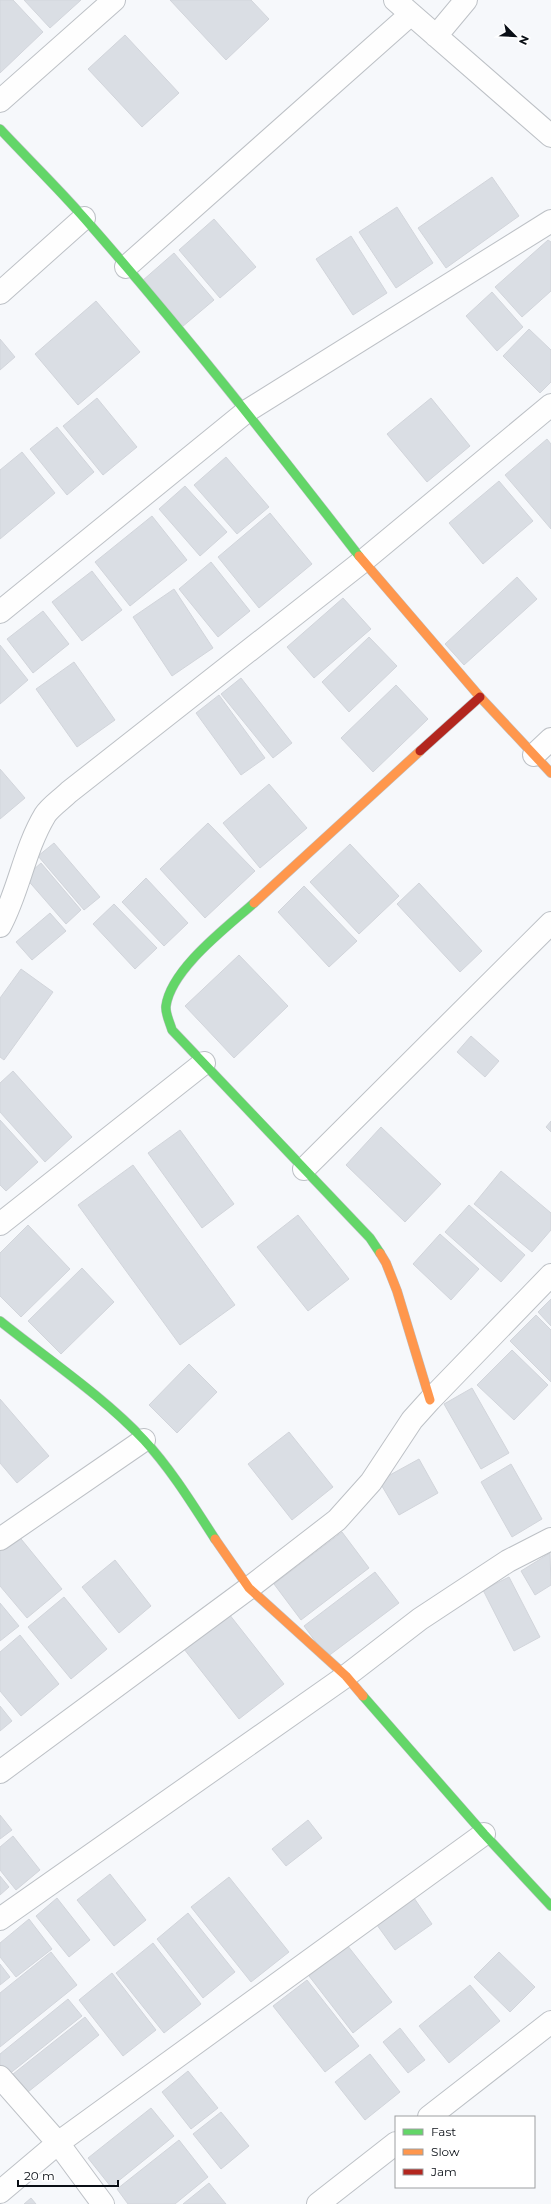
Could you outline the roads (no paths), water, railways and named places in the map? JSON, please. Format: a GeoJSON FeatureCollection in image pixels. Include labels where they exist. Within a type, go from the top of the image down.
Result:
{"type":"FeatureCollection","features":[{"type":"Feature","properties":{"kind":"street"},"geometry":{"type":"LineString","coordinates":[[0,101],[114,0]]}},
{"type":"Feature","properties":{"kind":"street"},"geometry":{"type":"LineString","coordinates":[[436,36],[466,0]]}},
{"type":"Feature","properties":{"kind":"street"},"geometry":{"type":"LineString","coordinates":[[126,267],[403,7],[551,136]]}},
{"type":"Feature","properties":{"kind":"street"},"geometry":{"type":"LineString","coordinates":[[0,129],[84,218],[126,267],[247,411],[363,561],[480,697],[551,773]]}},
{"type":"Feature","properties":{"kind":"street"},"geometry":{"type":"LineString","coordinates":[[0,293],[84,218]]}},
{"type":"Feature","properties":{"kind":"street"},"geometry":{"type":"LineString","coordinates":[[0,612],[247,411],[551,220]]}},
{"type":"Feature","properties":{"kind":"street"},"geometry":{"type":"LineString","coordinates":[[0,926],[8,912],[34,839],[46,814],[69,792],[363,561],[551,405]]}},
{"type":"Feature","properties":{"kind":"street"},"geometry":{"type":"LineString","coordinates":[[430,1400],[397,1292],[386,1263],[370,1238],[172,1030],[166,1006],[177,978],[200,952],[480,697]]}},
{"type":"Feature","properties":{"kind":"street"},"geometry":{"type":"LineString","coordinates":[[534,755],[551,739]]}},
{"type":"Feature","properties":{"kind":"street"},"geometry":{"type":"LineString","coordinates":[[304,1169],[551,923]]}},
{"type":"Feature","properties":{"kind":"street"},"geometry":{"type":"LineString","coordinates":[[0,1224],[204,1063]]}},
{"type":"Feature","properties":{"kind":"street"},"geometry":{"type":"LineString","coordinates":[[0,1772],[249,1588],[337,1520],[371,1482],[412,1420],[551,1275]]}},
{"type":"Feature","properties":{"kind":"street"},"geometry":{"type":"LineString","coordinates":[[0,1321],[116,1413],[144,1440],[172,1475],[249,1588],[346,1676],[484,1834],[551,1906]]}},
{"type":"Feature","properties":{"kind":"street"},"geometry":{"type":"LineString","coordinates":[[0,1539],[144,1440]]}},
{"type":"Feature","properties":{"kind":"street"},"geometry":{"type":"LineString","coordinates":[[0,1919],[346,1676],[420,1619],[456,1594],[508,1562],[551,1539]]}},
{"type":"Feature","properties":{"kind":"street"},"geometry":{"type":"LineString","coordinates":[[0,2192],[58,2143],[484,1834]]}},
{"type":"Feature","properties":{"kind":"street"},"geometry":{"type":"LineString","coordinates":[[431,2116],[551,2022]]}},
{"type":"Feature","properties":{"kind":"street"},"geometry":{"type":"LineString","coordinates":[[0,2077],[58,2143],[103,2204]]}},
{"type":"Feature","properties":{"kind":"street"},"geometry":{"type":"LineString","coordinates":[[318,2204],[395,2144]]}}]}
